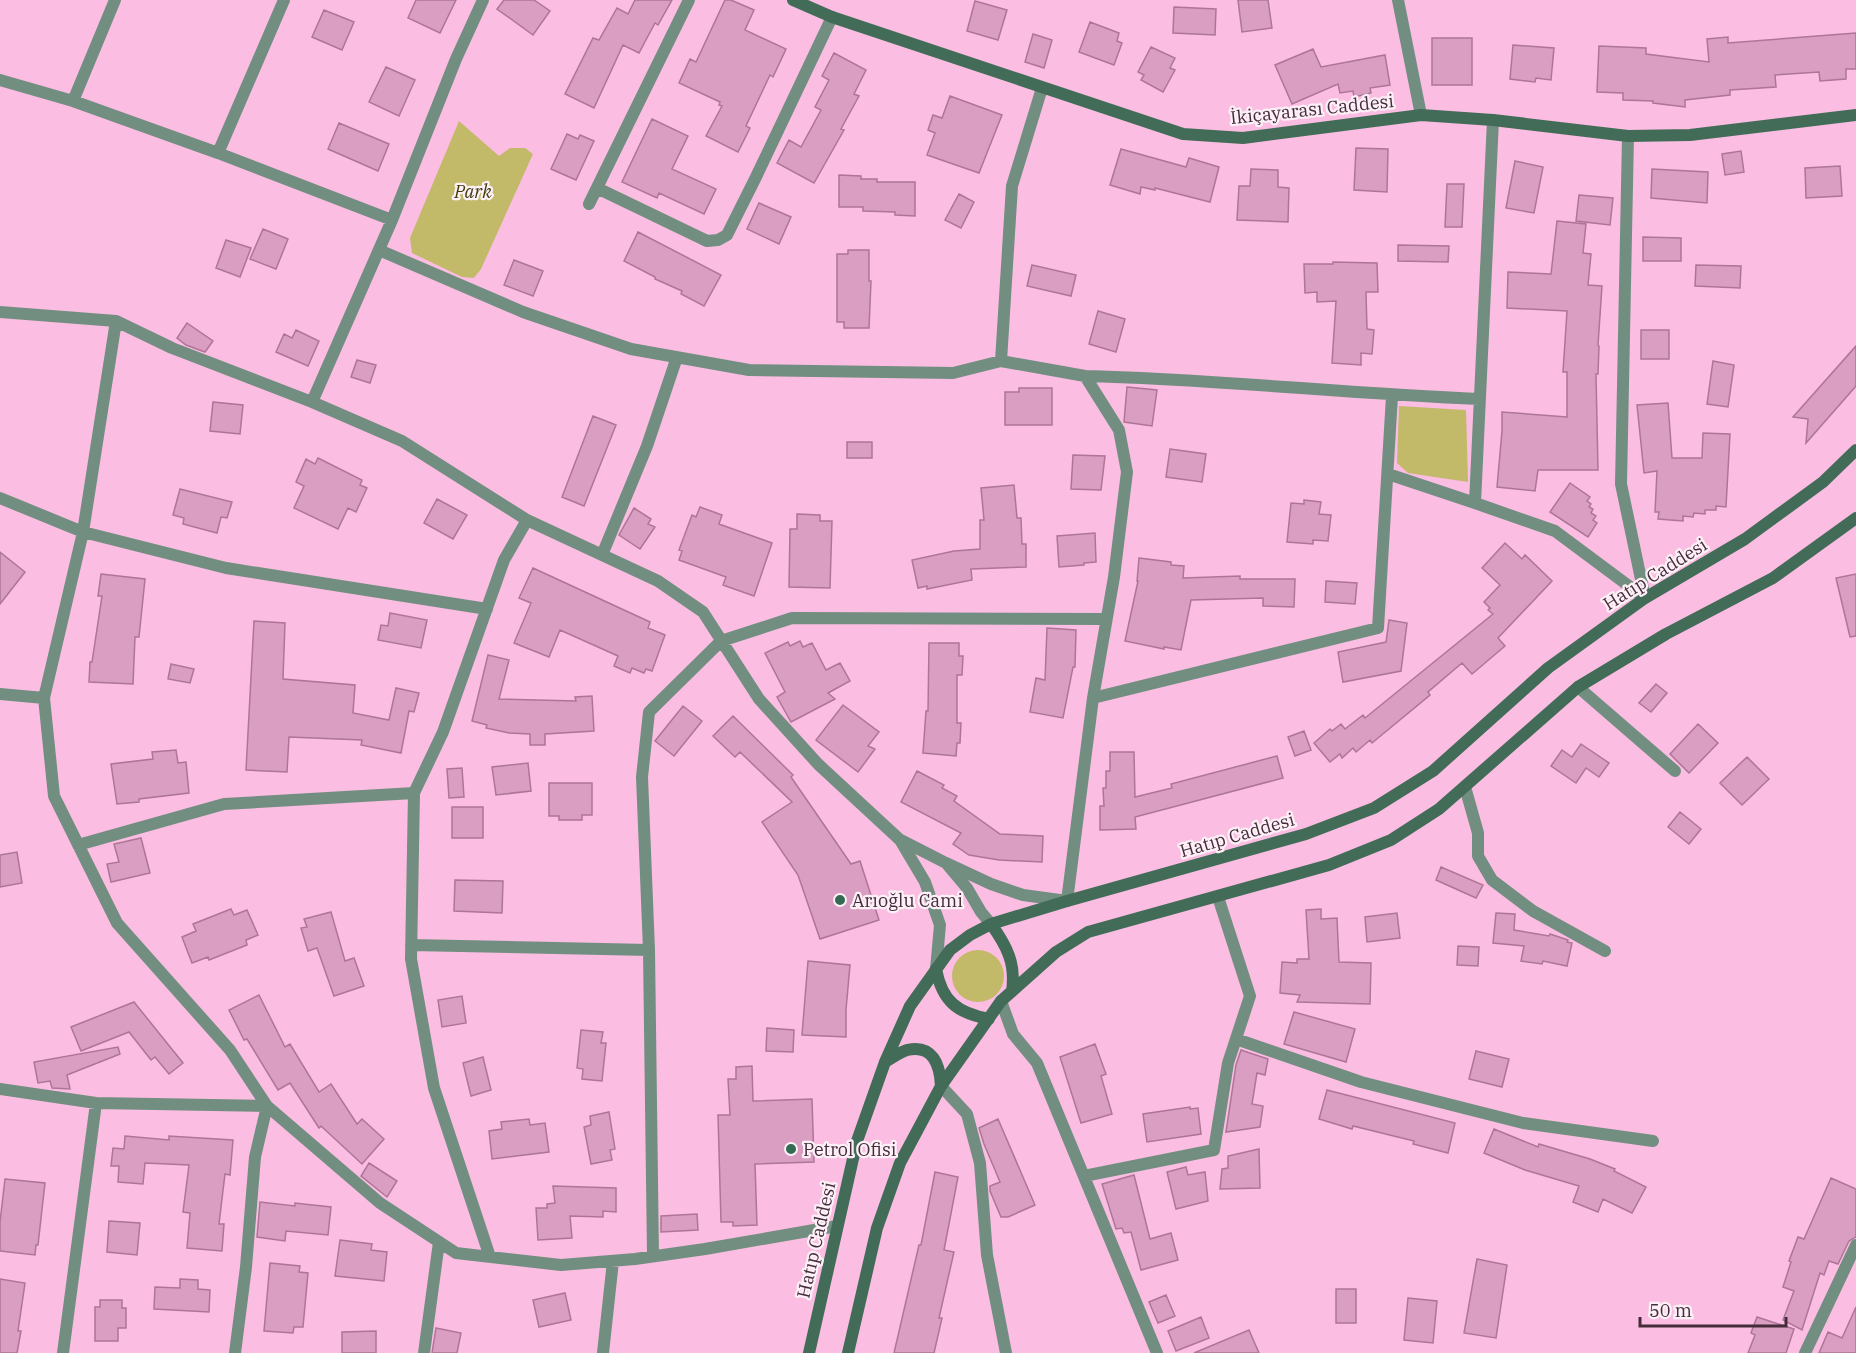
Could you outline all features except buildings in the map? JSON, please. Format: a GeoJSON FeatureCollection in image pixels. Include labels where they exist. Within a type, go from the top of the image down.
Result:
{"type":"FeatureCollection","features":[{"type":"Feature","properties":{"kind":"main road","name":"İkiçayarası Caddesi"},"geometry":{"type":"LineString","coordinates":[[796,1],[832,17],[1183,134],[1244,138],[1421,115],[1493,120],[1628,136],[1690,135],[1856,115]]}},
{"type":"Feature","properties":{"kind":"main road","name":"Hatıp Caddesi"},"geometry":{"type":"LineString","coordinates":[[810,1353],[857,1141],[885,1062],[910,1006],[950,950],[970,935],[991,924],[1020,917],[1067,900],[1306,834],[1374,808],[1433,771],[1548,668],[1646,598],[1745,539],[1823,482],[1856,450]]}},
{"type":"Feature","properties":{"kind":"main road"},"geometry":{"type":"LineString","coordinates":[[848,1353],[881,1218],[900,1163],[941,1086],[1001,1001],[1056,952],[1088,932],[1329,865],[1391,840],[1439,809],[1466,787],[1578,687],[1666,634],[1773,578],[1855,520]]}},
{"type":"Feature","properties":{"kind":"main road"},"geometry":{"type":"LineString","coordinates":[[991,924],[1005,946],[1014,969],[1012,991]]}},
{"type":"Feature","properties":{"kind":"main road"},"geometry":{"type":"LineString","coordinates":[[936,969],[938,981],[945,996],[954,1006],[969,1014],[989,1019]]}},
{"type":"Feature","properties":{"kind":"main road"},"geometry":{"type":"LineString","coordinates":[[885,1062],[907,1050],[924,1050],[936,1059],[941,1086]]}},
{"type":"Feature","properties":{"kind":"street"},"geometry":{"type":"LineString","coordinates":[[73,101],[115,0]]}},
{"type":"Feature","properties":{"kind":"street"},"geometry":{"type":"LineString","coordinates":[[218,153],[285,0]]}},
{"type":"Feature","properties":{"kind":"street"},"geometry":{"type":"LineString","coordinates":[[312,402],[392,220],[456,59],[483,0]]}},
{"type":"Feature","properties":{"kind":"street"},"geometry":{"type":"LineString","coordinates":[[589,204],[689,0]]}},
{"type":"Feature","properties":{"kind":"street"},"geometry":{"type":"LineString","coordinates":[[1398,0],[1421,115]]}},
{"type":"Feature","properties":{"kind":"street"},"geometry":{"type":"LineString","coordinates":[[597,188],[708,241],[718,240],[727,235],[832,17]]}},
{"type":"Feature","properties":{"kind":"street"},"geometry":{"type":"LineString","coordinates":[[0,80],[73,101],[218,153],[392,220]]}},
{"type":"Feature","properties":{"kind":"street"},"geometry":{"type":"LineString","coordinates":[[1001,361],[1012,186],[1042,88]]}},
{"type":"Feature","properties":{"kind":"street"},"geometry":{"type":"LineString","coordinates":[[1475,503],[1493,120]]}},
{"type":"Feature","properties":{"kind":"street"},"geometry":{"type":"LineString","coordinates":[[1628,136],[1621,484],[1646,598]]}},
{"type":"Feature","properties":{"kind":"street"},"geometry":{"type":"LineString","coordinates":[[379,250],[523,312],[631,349],[749,370],[953,373],[1001,361],[1085,376],[1132,377],[1392,396],[1479,399]]}},
{"type":"Feature","properties":{"kind":"street"},"geometry":{"type":"LineString","coordinates":[[0,312],[116,321],[172,348],[312,402],[402,441],[527,520],[658,581],[703,612],[759,699],[818,764],[899,839],[991,884],[1023,895],[1067,900],[1093,698],[1114,577],[1127,472],[1119,430],[1085,376]]}},
{"type":"Feature","properties":{"kind":"street"},"geometry":{"type":"LineString","coordinates":[[116,321],[83,532],[44,698],[54,796],[117,923],[230,1050],[267,1106],[380,1203],[456,1253],[561,1265],[653,1256],[837,1226]]}},
{"type":"Feature","properties":{"kind":"street"},"geometry":{"type":"LineString","coordinates":[[602,555],[647,446],[677,357]]}},
{"type":"Feature","properties":{"kind":"street"},"geometry":{"type":"LineString","coordinates":[[1093,698],[1378,628],[1392,396]]}},
{"type":"Feature","properties":{"kind":"street"},"geometry":{"type":"LineString","coordinates":[[1388,474],[1555,531],[1646,598]]}},
{"type":"Feature","properties":{"kind":"street"},"geometry":{"type":"LineString","coordinates":[[0,498],[83,532],[226,568],[487,609]]}},
{"type":"Feature","properties":{"kind":"street"},"geometry":{"type":"LineString","coordinates":[[490,1257],[434,1088],[411,958],[414,793],[443,732],[504,560],[527,520]]}},
{"type":"Feature","properties":{"kind":"street"},"geometry":{"type":"LineString","coordinates":[[653,1256],[649,951],[642,777],[649,712],[721,641],[792,618],[1106,619]]}},
{"type":"Feature","properties":{"kind":"street"},"geometry":{"type":"LineString","coordinates":[[1578,687],[1675,771]]}},
{"type":"Feature","properties":{"kind":"street"},"geometry":{"type":"LineString","coordinates":[[0,694],[44,698]]}},
{"type":"Feature","properties":{"kind":"street"},"geometry":{"type":"LineString","coordinates":[[1466,787],[1478,833],[1478,856],[1492,880],[1533,911],[1605,951]]}},
{"type":"Feature","properties":{"kind":"street"},"geometry":{"type":"LineString","coordinates":[[78,845],[224,804],[414,793]]}},
{"type":"Feature","properties":{"kind":"street"},"geometry":{"type":"LineString","coordinates":[[899,839],[925,882],[940,925],[936,969]]}},
{"type":"Feature","properties":{"kind":"street"},"geometry":{"type":"LineString","coordinates":[[946,863],[967,888],[991,924]]}},
{"type":"Feature","properties":{"kind":"street"},"geometry":{"type":"LineString","coordinates":[[1084,1176],[1214,1150],[1228,1063],[1250,996],[1218,897]]}},
{"type":"Feature","properties":{"kind":"street"},"geometry":{"type":"LineString","coordinates":[[411,945],[649,951]]}},
{"type":"Feature","properties":{"kind":"street"},"geometry":{"type":"LineString","coordinates":[[1001,1001],[1013,1034],[1037,1063],[1157,1353]]}},
{"type":"Feature","properties":{"kind":"street"},"geometry":{"type":"LineString","coordinates":[[1236,1039],[1361,1082],[1523,1123],[1653,1141]]}},
{"type":"Feature","properties":{"kind":"street"},"geometry":{"type":"LineString","coordinates":[[941,1086],[967,1114],[980,1163],[987,1255],[1006,1353]]}},
{"type":"Feature","properties":{"kind":"street"},"geometry":{"type":"LineString","coordinates":[[0,1089],[96,1103],[267,1106]]}},
{"type":"Feature","properties":{"kind":"street"},"geometry":{"type":"LineString","coordinates":[[63,1353],[96,1103]]}},
{"type":"Feature","properties":{"kind":"street"},"geometry":{"type":"LineString","coordinates":[[235,1353],[246,1267],[255,1157],[267,1106]]}},
{"type":"Feature","properties":{"kind":"street"},"geometry":{"type":"LineString","coordinates":[[424,1353],[439,1242]]}},
{"type":"Feature","properties":{"kind":"street"},"geometry":{"type":"LineString","coordinates":[[1805,1353],[1856,1245]]}},
{"type":"Feature","properties":{"kind":"street"},"geometry":{"type":"LineString","coordinates":[[603,1353],[613,1261]]}},
{"type":"Feature","properties":{"kind":"green space","name":"Park"},"geometry":{"type":"Polygon","coordinates":[[[459,121],[499,156],[510,148],[525,148],[533,154],[481,269],[474,278],[462,277],[412,253],[410,238],[459,121]]]}},
{"type":"Feature","properties":{"kind":"green space"},"geometry":{"type":"Polygon","coordinates":[[[1399,406],[1466,410],[1468,482],[1408,473],[1397,463],[1399,406]]]}},
{"type":"Feature","properties":{"kind":"green space"},"geometry":{"type":"Polygon","coordinates":[[[978,950],[992,954],[1000,962],[1004,976],[1000,990],[992,998],[978,1002],[964,998],[956,990],[952,976],[956,962],[964,954],[978,950]]]}},
{"type":"Feature","properties":{"kind":"place","name":"Arıoğlu Cami"},"geometry":{"type":"Point","coordinates":[840,900]}},
{"type":"Feature","properties":{"kind":"place","name":"Petrol Ofisi"},"geometry":{"type":"Point","coordinates":[791,1149]}}]}
